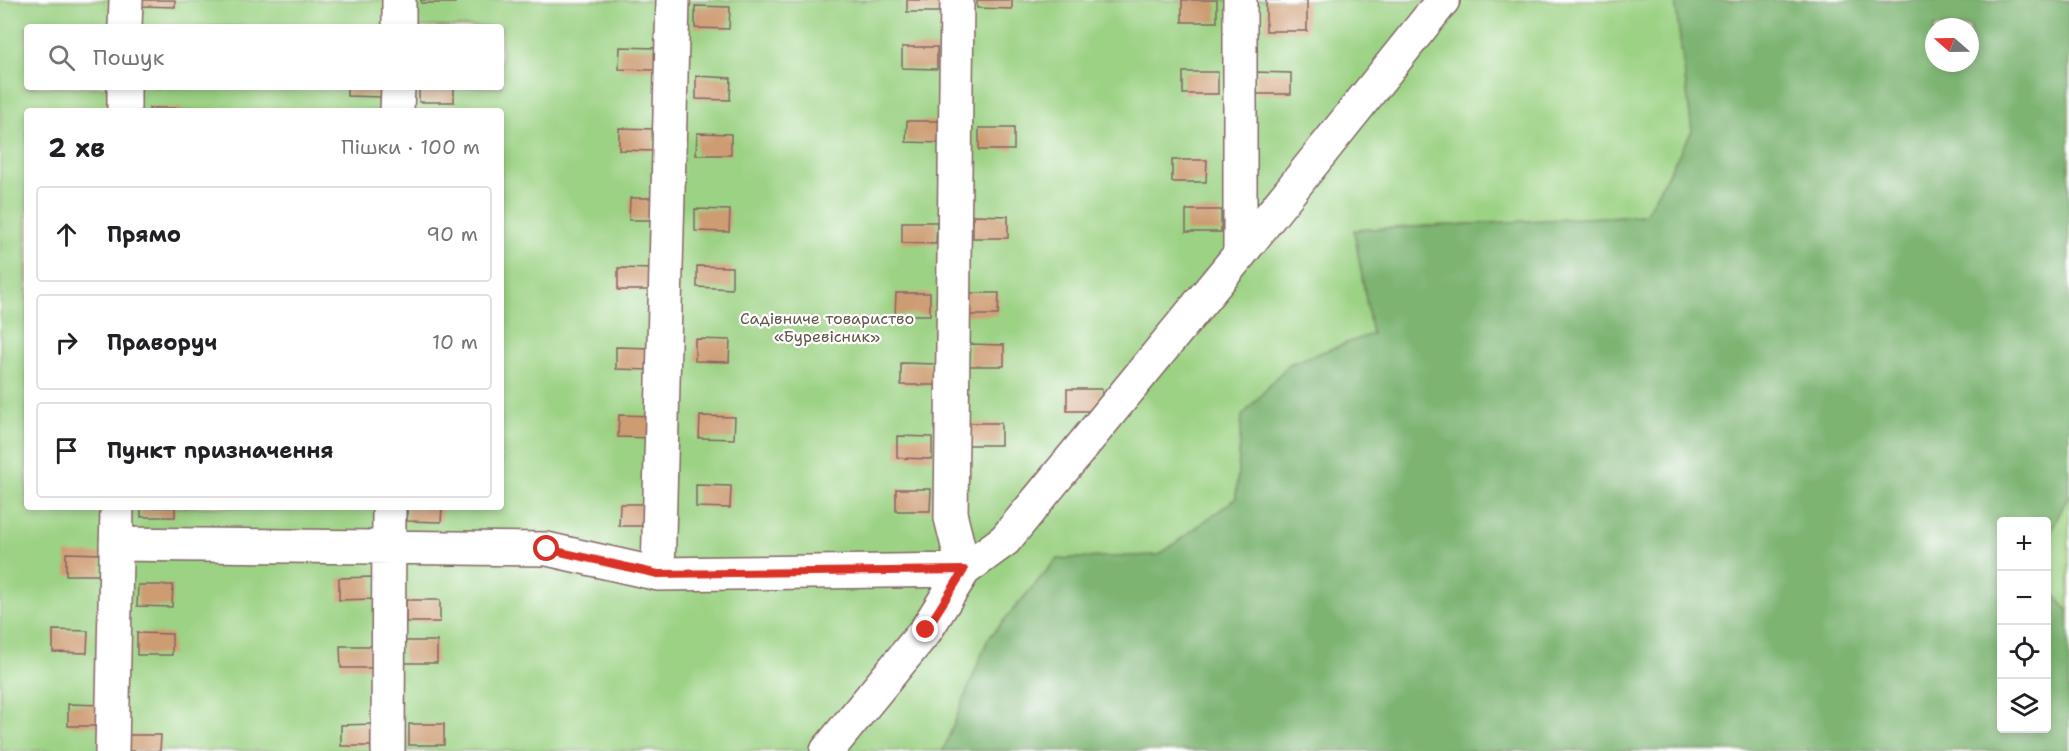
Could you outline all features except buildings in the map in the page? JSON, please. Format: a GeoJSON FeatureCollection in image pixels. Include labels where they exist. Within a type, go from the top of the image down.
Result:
{"type":"FeatureCollection","features":[{"type":"Feature","properties":{"kind":"street"},"geometry":{"type":"LineString","coordinates":[[125,24],[126,0]]}},
{"type":"Feature","properties":{"kind":"street"},"geometry":{"type":"LineString","coordinates":[[399,0],[399,24]]}},
{"type":"Feature","properties":{"kind":"street"},"geometry":{"type":"LineString","coordinates":[[658,574],[674,0]]}},
{"type":"Feature","properties":{"kind":"street"},"geometry":{"type":"LineString","coordinates":[[957,0],[951,518],[964,570]]}},
{"type":"Feature","properties":{"kind":"street"},"geometry":{"type":"LineString","coordinates":[[1240,0],[1240,254]]}},
{"type":"Feature","properties":{"kind":"street"},"geometry":{"type":"LineString","coordinates":[[827,751],[926,630],[964,570],[1005,540],[1240,254],[1443,0]]}},
{"type":"Feature","properties":{"kind":"street"},"geometry":{"type":"LineString","coordinates":[[124,90],[124,108]]}},
{"type":"Feature","properties":{"kind":"street"},"geometry":{"type":"LineString","coordinates":[[397,108],[398,90]]}},
{"type":"Feature","properties":{"kind":"street"},"geometry":{"type":"LineString","coordinates":[[112,751],[117,510]]}},
{"type":"Feature","properties":{"kind":"street"},"geometry":{"type":"LineString","coordinates":[[388,751],[389,510]]}},
{"type":"Feature","properties":{"kind":"street"},"geometry":{"type":"LineString","coordinates":[[116,544],[547,549],[658,574],[964,570]]}},
{"type":"Feature","properties":{"kind":"green space","name":"Садівниче товариство «Буревісник»"},"geometry":{"type":"Polygon","coordinates":[[[0,0],[1675,0],[1692,131],[1645,215],[1354,230],[1372,334],[1289,365],[1242,416],[1236,498],[1159,555],[1057,559],[988,639],[943,751],[0,751],[0,0]]]}},
{"type":"Feature","properties":{"kind":"green space"},"geometry":{"type":"Polygon","coordinates":[[[1675,0],[2069,0],[2069,494],[2051,532],[2051,517],[1997,517],[1997,733],[2051,733],[2051,592],[2069,612],[2069,751],[943,751],[988,639],[1057,559],[1159,555],[1236,498],[1242,416],[1289,364],[1372,334],[1354,230],[1645,215],[1692,131],[1675,0]]]}},
{"type":"Feature","properties":{"kind":"green space"},"geometry":{"type":"Polygon","coordinates":[[[2069,494],[2069,612],[2051,592],[2051,530],[2069,494]]]}},
{"type":"Feature","properties":{"kind":"route"},"geometry":{"type":"LineString","coordinates":[[547,549],[658,574],[964,570],[926,630]]}}]}
